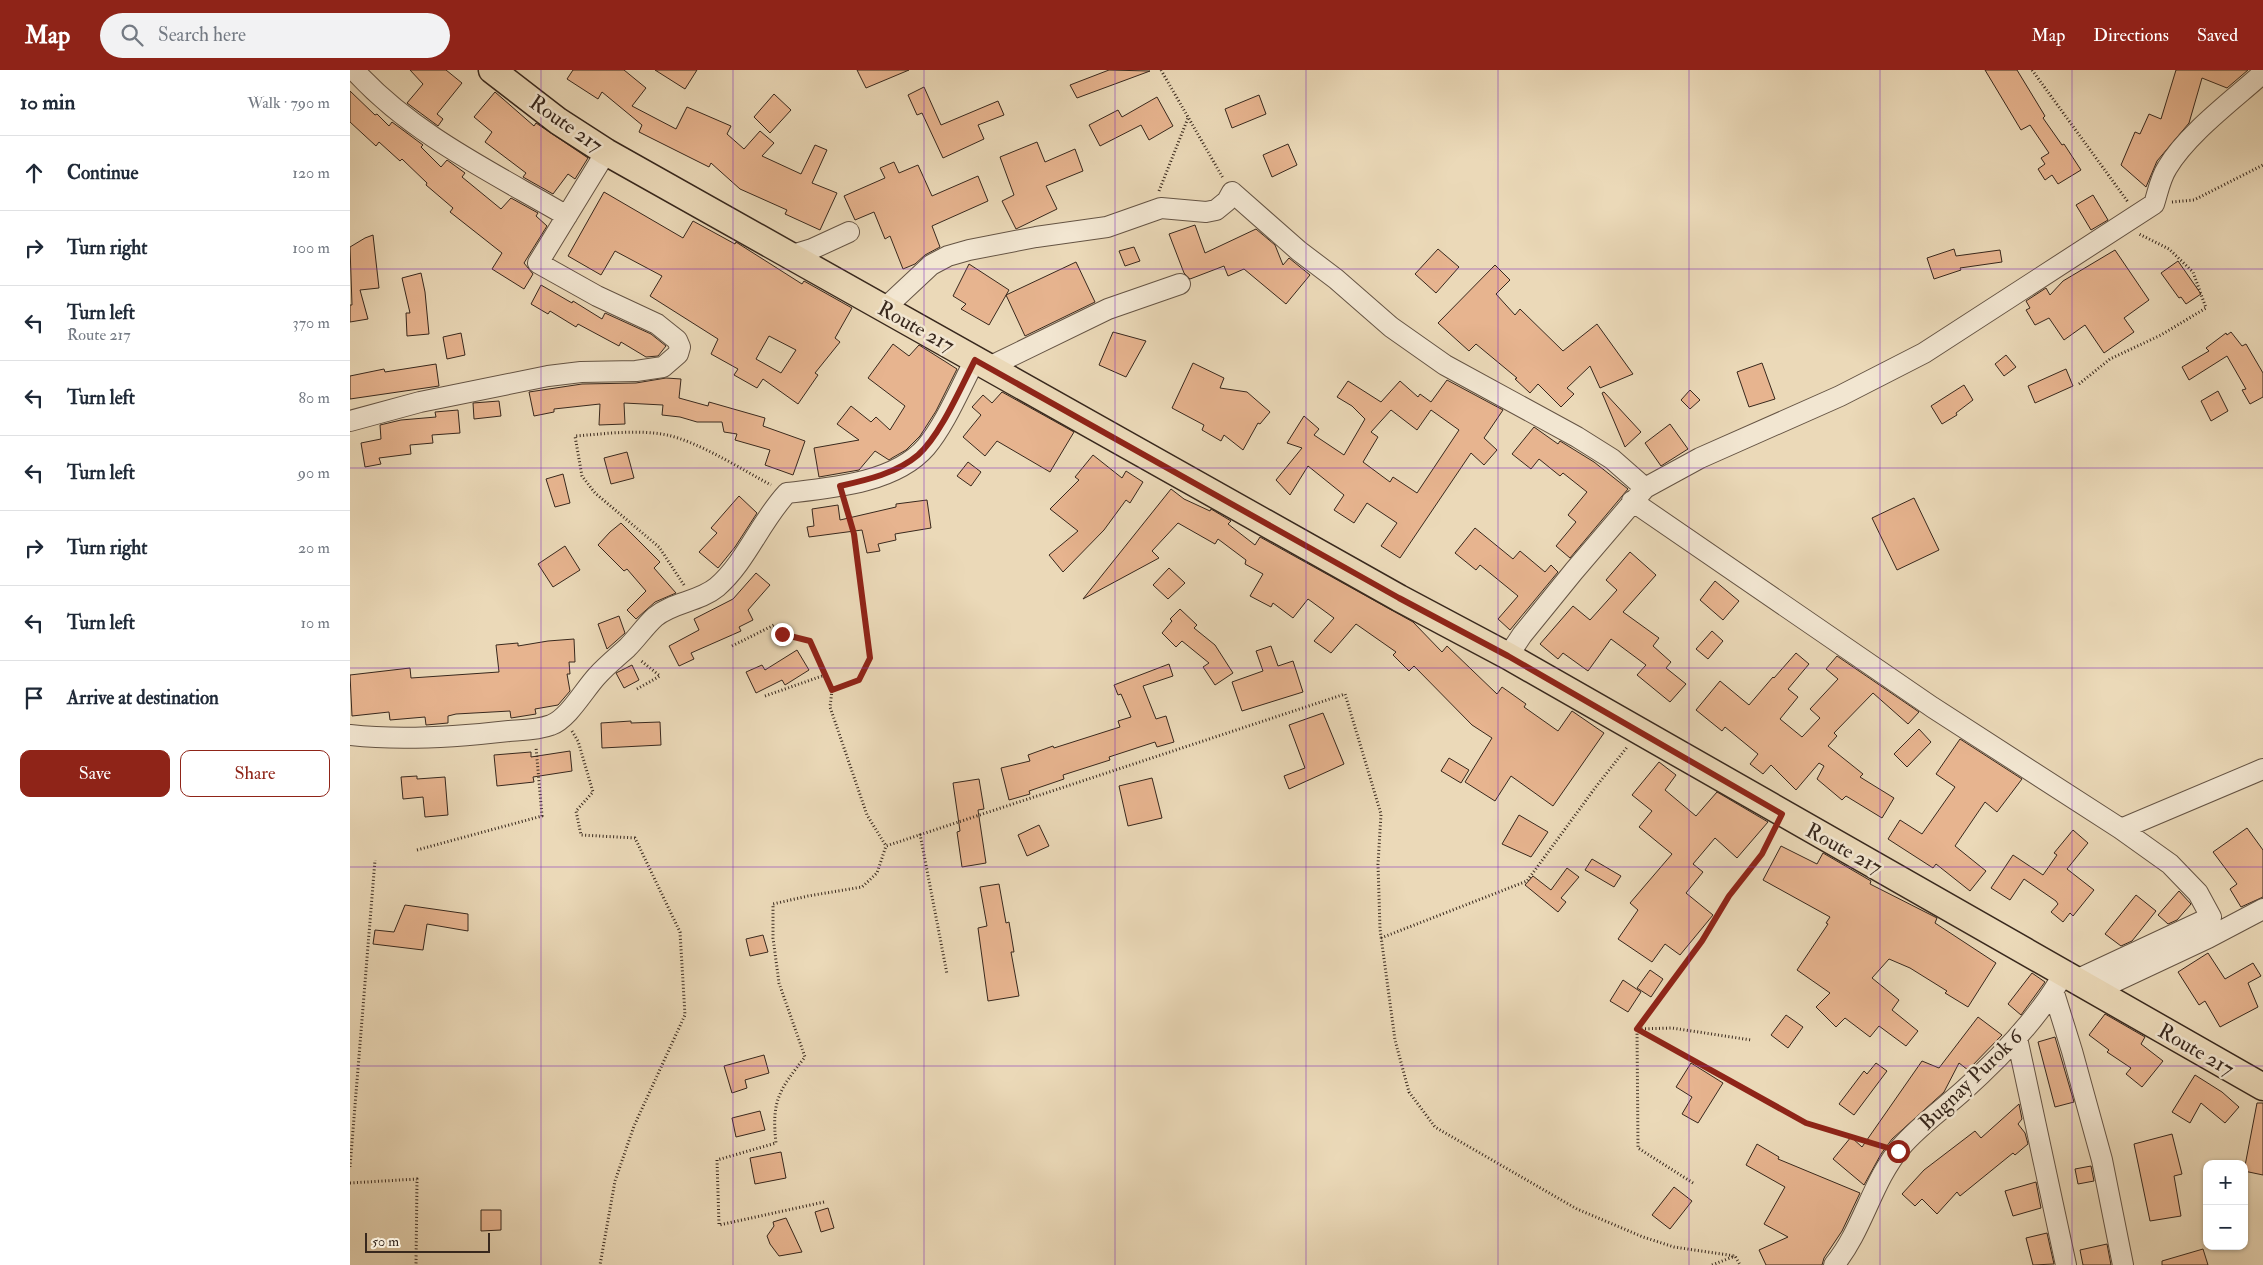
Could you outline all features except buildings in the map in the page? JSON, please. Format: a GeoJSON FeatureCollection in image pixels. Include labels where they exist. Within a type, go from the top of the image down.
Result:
{"type":"FeatureCollection","features":[{"type":"Feature","properties":{"kind":"main road","name":"Route 217"},"geometry":{"type":"LineString","coordinates":[[492,70],[558,120],[606,152],[1399,598],[1508,656],[2072,984],[2263,1087]]}},
{"type":"Feature","properties":{"kind":"street"},"geometry":{"type":"LineString","coordinates":[[354,70],[402,116],[442,145],[567,216]]}},
{"type":"Feature","properties":{"kind":"street"},"geometry":{"type":"LineString","coordinates":[[1508,656],[1551,599],[1638,495],[1700,458],[1840,396],[1924,354],[2146,209],[2161,178],[2176,154],[2227,103],[2263,73]]}},
{"type":"Feature","properties":{"kind":"street"},"geometry":{"type":"LineString","coordinates":[[350,421],[420,402],[548,376],[581,372],[636,371],[663,366],[674,359],[680,348],[677,340],[656,324],[597,296],[538,263],[606,152]]}},
{"type":"Feature","properties":{"kind":"street"},"geometry":{"type":"LineString","coordinates":[[884,309],[931,265],[948,256],[1036,237],[1108,228],[1162,208],[1206,212],[1216,210],[1227,201],[1232,192],[1299,251],[1336,279],[1391,327],[1445,365],[1577,437],[1612,459],[1638,495],[1932,707],[2121,829],[2170,864],[2190,882],[2212,917],[2072,984]]}},
{"type":"Feature","properties":{"kind":"street"},"geometry":{"type":"LineString","coordinates":[[789,256],[849,232]]}},
{"type":"Feature","properties":{"kind":"street"},"geometry":{"type":"LineString","coordinates":[[350,735],[374,738],[416,738],[490,734],[551,725],[563,718],[600,672],[626,649],[656,616],[708,593],[726,577],[739,561],[772,511],[787,493],[840,486],[879,476],[918,456],[982,363],[1108,309],[1180,284]]}},
{"type":"Feature","properties":{"kind":"street"},"geometry":{"type":"LineString","coordinates":[[2121,829],[2263,769]]}},
{"type":"Feature","properties":{"kind":"street"},"geometry":{"type":"LineString","coordinates":[[2072,984],[2208,938],[2263,909]]}},
{"type":"Feature","properties":{"kind":"street"},"geometry":{"type":"LineString","coordinates":[[2072,984],[2072,1051],[2102,1160],[2123,1265]]}},
{"type":"Feature","properties":{"kind":"street","name":"Bugnay Purok 6"},"geometry":{"type":"LineString","coordinates":[[1834,1265],[1848,1244],[1898,1151],[2072,984]]}},
{"type":"Feature","properties":{"kind":"street"},"geometry":{"type":"LineString","coordinates":[[2017,1038],[2066,1265]]}},
{"type":"Feature","properties":{"kind":"path"},"geometry":{"type":"LineString","coordinates":[[1161,70],[1232,192]]}},
{"type":"Feature","properties":{"kind":"path"},"geometry":{"type":"LineString","coordinates":[[2032,70],[2146,209],[2194,200],[2263,165]]}},
{"type":"Feature","properties":{"kind":"path"},"geometry":{"type":"LineString","coordinates":[[1150,211],[1188,117]]}},
{"type":"Feature","properties":{"kind":"path"},"geometry":{"type":"LineString","coordinates":[[2079,384],[2110,359],[2161,335],[2206,308],[2194,272],[2169,248],[2144,235],[2114,229]]}},
{"type":"Feature","properties":{"kind":"path"},"geometry":{"type":"LineString","coordinates":[[693,598],[659,547],[595,493],[582,476],[575,436],[632,432],[667,435],[718,457],[787,493]]}},
{"type":"Feature","properties":{"kind":"path"},"geometry":{"type":"LineString","coordinates":[[832,690],[859,680],[870,658],[854,534],[840,486]]}},
{"type":"Feature","properties":{"kind":"path"},"geometry":{"type":"LineString","coordinates":[[732,646],[774,625],[782,634],[810,641],[832,690],[830,707],[867,815],[886,846],[877,873],[862,887],[773,904],[773,938],[779,982],[805,1056],[782,1086],[773,1118],[776,1143],[717,1160],[719,1225],[824,1202]]}},
{"type":"Feature","properties":{"kind":"path"},"geometry":{"type":"LineString","coordinates":[[626,649],[660,676],[636,689]]}},
{"type":"Feature","properties":{"kind":"path"},"geometry":{"type":"LineString","coordinates":[[765,696],[825,675]]}},
{"type":"Feature","properties":{"kind":"path"},"geometry":{"type":"LineString","coordinates":[[886,846],[1345,694],[1381,814],[1378,864],[1381,938],[1395,1040],[1409,1092],[1435,1127],[1577,1209],[1643,1237],[1674,1247],[1735,1256]]}},
{"type":"Feature","properties":{"kind":"path"},"geometry":{"type":"LineString","coordinates":[[563,718],[578,740],[593,792],[576,811],[581,834],[635,838],[680,932],[684,986],[685,1015],[634,1126],[615,1181],[600,1265]]}},
{"type":"Feature","properties":{"kind":"path"},"geometry":{"type":"LineString","coordinates":[[417,850],[542,816],[535,728]]}},
{"type":"Feature","properties":{"kind":"path"},"geometry":{"type":"LineString","coordinates":[[1381,938],[1527,881],[1595,788],[1640,732]]}},
{"type":"Feature","properties":{"kind":"path"},"geometry":{"type":"LineString","coordinates":[[1693,1183],[1638,1148],[1637,1029],[1702,941],[1729,896],[1762,854],[1782,814]]}},
{"type":"Feature","properties":{"kind":"path"},"geometry":{"type":"LineString","coordinates":[[920,834],[947,974]]}},
{"type":"Feature","properties":{"kind":"path"},"geometry":{"type":"LineString","coordinates":[[350,1168],[375,860]]}},
{"type":"Feature","properties":{"kind":"path"},"geometry":{"type":"LineString","coordinates":[[1637,1029],[1672,1028],[1752,1040]]}},
{"type":"Feature","properties":{"kind":"path"},"geometry":{"type":"LineString","coordinates":[[1637,1029],[1806,1123],[1898,1151]]}},
{"type":"Feature","properties":{"kind":"path"},"geometry":{"type":"LineString","coordinates":[[350,1184],[417,1179],[416,1265]]}},
{"type":"Feature","properties":{"kind":"path"},"geometry":{"type":"LineString","coordinates":[[1712,1265],[1735,1256]]}},
{"type":"Feature","properties":{"kind":"path"},"geometry":{"type":"LineString","coordinates":[[1735,1256],[1740,1265]]}},
{"type":"Feature","properties":{"kind":"route"},"geometry":{"type":"LineString","coordinates":[[782,634],[810,641],[832,690],[859,680],[870,658],[854,534],[840,486],[879,476],[918,456],[936,431],[975,360],[1399,598],[1508,656],[1782,814],[1762,854],[1729,896],[1702,941],[1637,1029],[1806,1123],[1898,1151]]}}]}
